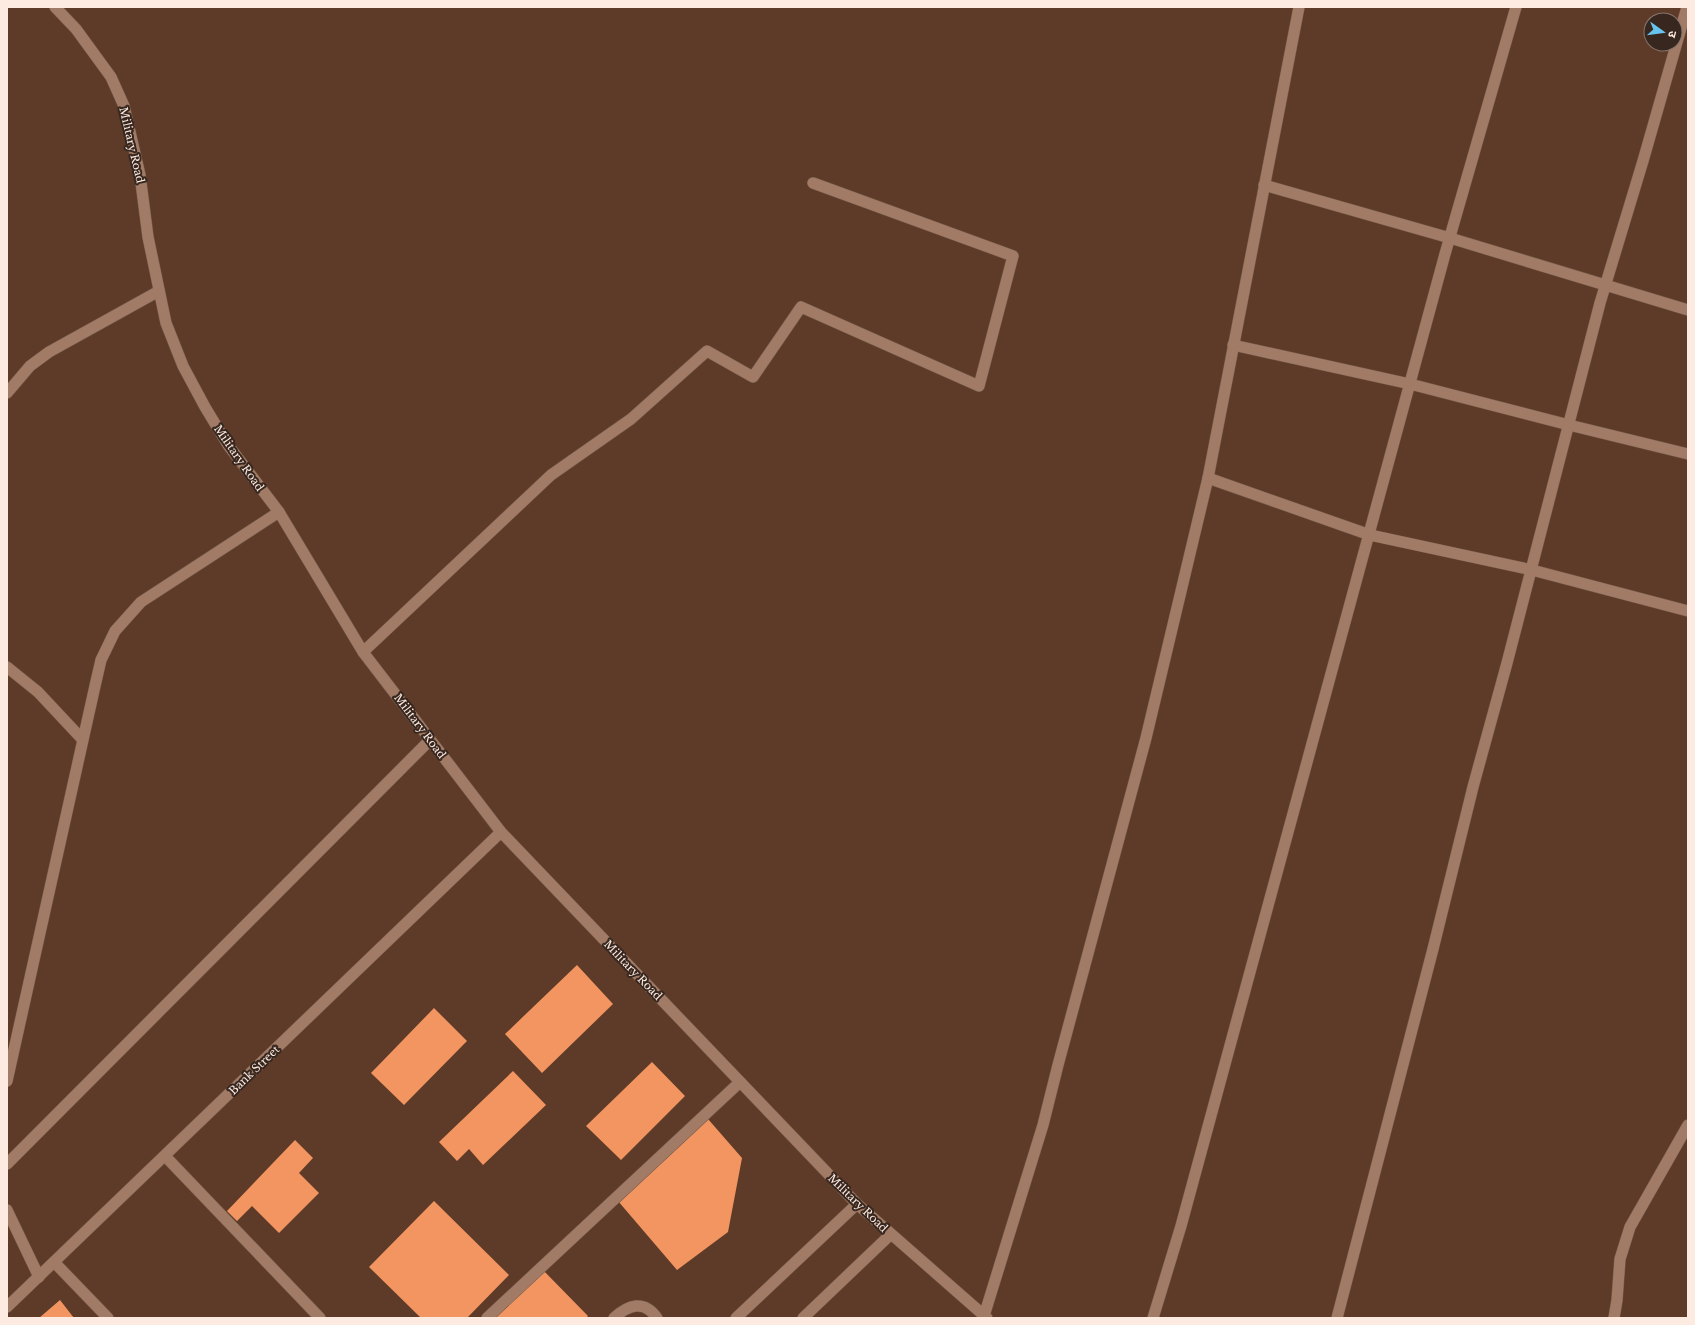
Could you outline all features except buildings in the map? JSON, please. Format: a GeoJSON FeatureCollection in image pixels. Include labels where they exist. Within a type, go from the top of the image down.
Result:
{"type":"FeatureCollection","features":[{"type":"Feature","properties":{"kind":"street","name":"Military Road"},"geometry":{"type":"LineString","coordinates":[[55,7],[76,29],[111,77],[124,106],[140,176],[148,237],[166,323],[182,366],[204,407],[228,445],[279,512],[363,652],[501,832],[857,1204],[890,1235],[986,1317]]}},
{"type":"Feature","properties":{"kind":"street"},"geometry":{"type":"LineString","coordinates":[[986,1317],[1043,1125],[1146,738],[1208,478],[1299,7]]}},
{"type":"Feature","properties":{"kind":"street"},"geometry":{"type":"LineString","coordinates":[[1153,1318],[1181,1226],[1450,238],[1516,7]]}},
{"type":"Feature","properties":{"kind":"street"},"geometry":{"type":"LineString","coordinates":[[1337,1318],[1433,949],[1473,787],[1532,570],[1606,285],[1687,7]]}},
{"type":"Feature","properties":{"kind":"street"},"geometry":{"type":"LineString","coordinates":[[363,652],[551,475],[631,418],[706,351],[753,377],[801,307],[979,386],[1013,256],[813,183]]}},
{"type":"Feature","properties":{"kind":"street"},"geometry":{"type":"LineString","coordinates":[[1264,185],[1450,238],[1688,310]]}},
{"type":"Feature","properties":{"kind":"street"},"geometry":{"type":"LineString","coordinates":[[7,393],[30,366],[49,352],[159,291]]}},
{"type":"Feature","properties":{"kind":"street"},"geometry":{"type":"LineString","coordinates":[[1234,346],[1410,384],[1569,426],[1688,454]]}},
{"type":"Feature","properties":{"kind":"street"},"geometry":{"type":"LineString","coordinates":[[1208,478],[1370,535],[1532,570],[1688,611]]}},
{"type":"Feature","properties":{"kind":"street"},"geometry":{"type":"LineString","coordinates":[[7,1081],[82,739],[102,660],[115,631],[141,602],[279,512]]}},
{"type":"Feature","properties":{"kind":"street"},"geometry":{"type":"LineString","coordinates":[[7,667],[38,692],[82,739]]}},
{"type":"Feature","properties":{"kind":"street"},"geometry":{"type":"LineString","coordinates":[[7,1164],[430,740]]}},
{"type":"Feature","properties":{"kind":"street","name":"Bank Street"},"geometry":{"type":"LineString","coordinates":[[7,1307],[501,832]]}},
{"type":"Feature","properties":{"kind":"street"},"geometry":{"type":"LineString","coordinates":[[487,1318],[740,1082]]}},
{"type":"Feature","properties":{"kind":"street"},"geometry":{"type":"LineString","coordinates":[[1614,1318],[1620,1259],[1630,1227],[1688,1125]]}},
{"type":"Feature","properties":{"kind":"street"},"geometry":{"type":"LineString","coordinates":[[165,1156],[320,1318]]}},
{"type":"Feature","properties":{"kind":"street"},"geometry":{"type":"LineString","coordinates":[[736,1318],[857,1204]]}},
{"type":"Feature","properties":{"kind":"street"},"geometry":{"type":"LineString","coordinates":[[7,1210],[39,1277]]}},
{"type":"Feature","properties":{"kind":"street"},"geometry":{"type":"LineString","coordinates":[[803,1318],[890,1235]]}},
{"type":"Feature","properties":{"kind":"street"},"geometry":{"type":"LineString","coordinates":[[54,1262],[108,1318]]}},
{"type":"Feature","properties":{"kind":"street"},"geometry":{"type":"LineString","coordinates":[[614,1318],[622,1310],[632,1306],[641,1306],[648,1309],[657,1318]]}}]}
